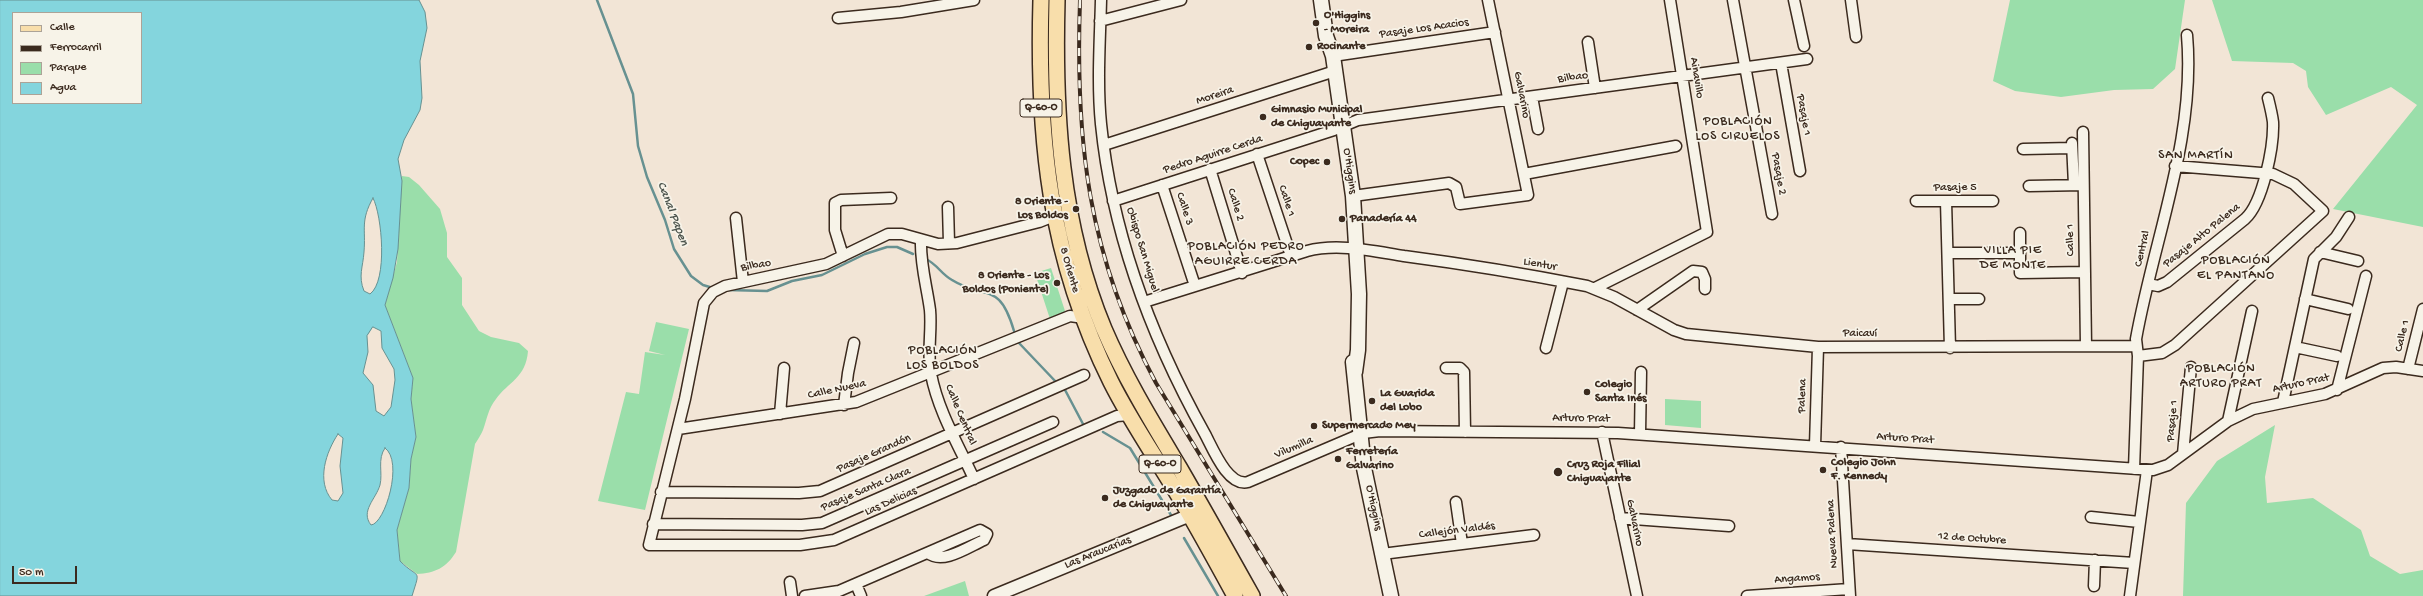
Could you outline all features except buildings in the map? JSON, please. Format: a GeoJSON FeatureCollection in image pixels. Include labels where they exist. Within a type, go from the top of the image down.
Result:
{"type":"FeatureCollection","features":[{"type":"Feature","properties":{"kind":"main road","name":"8 Oriente"},"geometry":{"type":"LineString","coordinates":[[1041,0],[1041,112],[1054,216],[1067,266],[1084,318],[1108,376],[1129,415],[1196,511]]}},
{"type":"Feature","properties":{"kind":"main road","name":"8 Oriente"},"geometry":{"type":"LineString","coordinates":[[1056,0],[1056,104],[1066,200],[1082,264],[1104,327],[1138,400],[1196,511]]}},
{"type":"Feature","properties":{"kind":"main road","name":"O'Higgins"},"geometry":{"type":"LineString","coordinates":[[1321,0],[1326,36],[1333,56]]}},
{"type":"Feature","properties":{"kind":"main road","name":"O'Higgins"},"geometry":{"type":"LineString","coordinates":[[1329,0],[1334,36],[1333,56],[1353,196],[1357,264],[1351,328],[1360,435],[1364,468],[1392,596]]}},
{"type":"Feature","properties":{"kind":"main road"},"geometry":{"type":"LineString","coordinates":[[1054,216],[1062,209],[1066,200]]}},
{"type":"Feature","properties":{"kind":"main road"},"geometry":{"type":"LineString","coordinates":[[1084,318],[1091,318],[1104,327]]}},
{"type":"Feature","properties":{"kind":"main road","name":"Q-60-O"},"geometry":{"type":"LineString","coordinates":[[1196,511],[1235,596]]}},
{"type":"Feature","properties":{"kind":"main road","name":"Q-60-O"},"geometry":{"type":"LineString","coordinates":[[1196,511],[1252,596]]}},
{"type":"Feature","properties":{"kind":"street"},"geometry":{"type":"LineString","coordinates":[[838,18],[901,12],[974,0]]}},
{"type":"Feature","properties":{"kind":"street","name":"Obispo San Miguel"},"geometry":{"type":"LineString","coordinates":[[1101,0],[1099,84],[1104,145],[1114,201],[1144,302],[1171,369],[1188,403],[1230,477],[1239,483]]}},
{"type":"Feature","properties":{"kind":"street"},"geometry":{"type":"LineString","coordinates":[[1100,21],[1181,0]]}},
{"type":"Feature","properties":{"kind":"street","name":"Galvarino"},"geometry":{"type":"LineString","coordinates":[[1353,196],[1449,183],[1456,187],[1460,204],[1528,195],[1488,0]]}},
{"type":"Feature","properties":{"kind":"street","name":"Ainavillo"},"geometry":{"type":"LineString","coordinates":[[1595,288],[1707,232],[1670,0]]}},
{"type":"Feature","properties":{"kind":"street"},"geometry":{"type":"LineString","coordinates":[[1733,0],[1747,67]]}},
{"type":"Feature","properties":{"kind":"street"},"geometry":{"type":"LineString","coordinates":[[1794,0],[1804,46]]}},
{"type":"Feature","properties":{"kind":"street"},"geometry":{"type":"LineString","coordinates":[[1851,0],[1856,37]]}},
{"type":"Feature","properties":{"kind":"street","name":"Pasaje Los Acacios"},"geometry":{"type":"LineString","coordinates":[[1333,56],[1495,32]]}},
{"type":"Feature","properties":{"kind":"street","name":"Central"},"geometry":{"type":"LineString","coordinates":[[2134,469],[2137,351],[2148,284],[2175,166],[2188,95],[2187,35]]}},
{"type":"Feature","properties":{"kind":"street"},"geometry":{"type":"LineString","coordinates":[[1588,42],[1595,88]]}},
{"type":"Feature","properties":{"kind":"street","name":"Bilbao"},"geometry":{"type":"LineString","coordinates":[[1343,126],[1358,120],[1807,59]]}},
{"type":"Feature","properties":{"kind":"street","name":"Pasaje 1"},"geometry":{"type":"LineString","coordinates":[[1781,63],[1800,172]]}},
{"type":"Feature","properties":{"kind":"street","name":"Pasaje 2"},"geometry":{"type":"LineString","coordinates":[[1747,67],[1772,214]]}},
{"type":"Feature","properties":{"kind":"street","name":"Moreira"},"geometry":{"type":"LineString","coordinates":[[1104,145],[1335,71]]}},
{"type":"Feature","properties":{"kind":"street"},"geometry":{"type":"LineString","coordinates":[[1532,97],[1538,129]]}},
{"type":"Feature","properties":{"kind":"street","name":"Pasaje Alto Palena"},"geometry":{"type":"LineString","coordinates":[[2148,284],[2158,286],[2167,282],[2249,216],[2258,203],[2265,173],[2273,123],[2268,98]]}},
{"type":"Feature","properties":{"kind":"street","name":"Pedro Aguirre Cerda"},"geometry":{"type":"LineString","coordinates":[[1114,201],[1343,126]]}},
{"type":"Feature","properties":{"kind":"street","name":"Calle 1"},"geometry":{"type":"LineString","coordinates":[[2083,132],[2078,185],[2085,272],[2086,346]]}},
{"type":"Feature","properties":{"kind":"street"},"geometry":{"type":"LineString","coordinates":[[2023,149],[2072,145],[2078,185],[2029,186]]}},
{"type":"Feature","properties":{"kind":"street"},"geometry":{"type":"LineString","coordinates":[[1524,174],[1676,146]]}},
{"type":"Feature","properties":{"kind":"street","name":"Calle 1"},"geometry":{"type":"LineString","coordinates":[[1257,154],[1291,256]]}},
{"type":"Feature","properties":{"kind":"street"},"geometry":{"type":"LineString","coordinates":[[2175,166],[2265,173]]}},
{"type":"Feature","properties":{"kind":"street","name":"Calle 2"},"geometry":{"type":"LineString","coordinates":[[1210,169],[1242,272]]}},
{"type":"Feature","properties":{"kind":"street","name":"Paicaví"},"geometry":{"type":"LineString","coordinates":[[1595,288],[1686,334],[1818,347],[1950,348],[2086,346],[2162,353],[2174,346],[2322,211],[2294,184],[2278,176],[2265,173]]}},
{"type":"Feature","properties":{"kind":"street","name":"Calle 3"},"geometry":{"type":"LineString","coordinates":[[1162,185],[1195,286]]}},
{"type":"Feature","properties":{"kind":"street"},"geometry":{"type":"LineString","coordinates":[[843,256],[834,221],[834,205],[836,201],[891,198]]}},
{"type":"Feature","properties":{"kind":"street","name":"Pasaje 5"},"geometry":{"type":"LineString","coordinates":[[1916,201],[1993,201]]}},
{"type":"Feature","properties":{"kind":"street"},"geometry":{"type":"LineString","coordinates":[[1946,201],[1950,348]]}},
{"type":"Feature","properties":{"kind":"street"},"geometry":{"type":"LineString","coordinates":[[948,206],[949,243]]}},
{"type":"Feature","properties":{"kind":"street","name":"Bilbao"},"geometry":{"type":"LineString","coordinates":[[648,545],[678,430],[704,303],[713,292],[731,284],[820,266],[888,234],[902,234],[921,240],[949,243],[1021,227],[1054,216]]}},
{"type":"Feature","properties":{"kind":"street"},"geometry":{"type":"LineString","coordinates":[[2283,402],[2313,263],[2320,252],[2336,237],[2349,217]]}},
{"type":"Feature","properties":{"kind":"street"},"geometry":{"type":"LineString","coordinates":[[736,218],[743,282]]}},
{"type":"Feature","properties":{"kind":"street"},"geometry":{"type":"LineString","coordinates":[[2020,233],[2020,273],[2085,272]]}},
{"type":"Feature","properties":{"kind":"street","name":"Calle Central"},"geometry":{"type":"LineString","coordinates":[[921,240],[921,256],[931,322],[931,373],[937,398],[974,479]]}},
{"type":"Feature","properties":{"kind":"street","name":"Lientur"},"geometry":{"type":"LineString","coordinates":[[1144,302],[1312,250],[1356,249],[1595,288]]}},
{"type":"Feature","properties":{"kind":"street"},"geometry":{"type":"LineString","coordinates":[[1948,253],[2020,252]]}},
{"type":"Feature","properties":{"kind":"street"},"geometry":{"type":"LineString","coordinates":[[2320,252],[2358,261]]}},
{"type":"Feature","properties":{"kind":"street"},"geometry":{"type":"LineString","coordinates":[[1637,310],[1693,271],[1702,272],[1705,279],[1705,289]]}},
{"type":"Feature","properties":{"kind":"street"},"geometry":{"type":"LineString","coordinates":[[2337,390],[2366,276]]}},
{"type":"Feature","properties":{"kind":"street"},"geometry":{"type":"LineString","coordinates":[[1546,348],[1563,282]]}},
{"type":"Feature","properties":{"kind":"street"},"geometry":{"type":"LineString","coordinates":[[2305,298],[2348,309]]}},
{"type":"Feature","properties":{"kind":"street"},"geometry":{"type":"LineString","coordinates":[[1949,299],[1979,299]]}},
{"type":"Feature","properties":{"kind":"street","name":"Calle 1"},"geometry":{"type":"LineString","coordinates":[[2408,369],[2423,309]]}},
{"type":"Feature","properties":{"kind":"street"},"geometry":{"type":"LineString","coordinates":[[2228,421],[2252,312]]}},
{"type":"Feature","properties":{"kind":"street","name":"Calle Nueva"},"geometry":{"type":"LineString","coordinates":[[678,430],[844,405],[862,400],[931,373],[1070,316],[1084,318]]}},
{"type":"Feature","properties":{"kind":"street"},"geometry":{"type":"LineString","coordinates":[[844,405],[854,343]]}},
{"type":"Feature","properties":{"kind":"street","name":"Palena"},"geometry":{"type":"LineString","coordinates":[[1815,446],[1818,347]]}},
{"type":"Feature","properties":{"kind":"street"},"geometry":{"type":"LineString","coordinates":[[2295,347],[2337,356]]}},
{"type":"Feature","properties":{"kind":"street","name":"Pasaje 1"},"geometry":{"type":"LineString","coordinates":[[2183,454],[2191,367]]}},
{"type":"Feature","properties":{"kind":"street","name":"Arturo Prat"},"geometry":{"type":"LineString","coordinates":[[1360,435],[1374,432],[1602,432],[1841,447],[2146,470],[2162,469],[2228,421],[2254,409],[2337,390],[2376,370],[2390,367],[2423,371]]}},
{"type":"Feature","properties":{"kind":"street"},"geometry":{"type":"LineString","coordinates":[[780,414],[784,368]]}},
{"type":"Feature","properties":{"kind":"street"},"geometry":{"type":"LineString","coordinates":[[1446,368],[1460,368],[1464,372],[1465,432]]}},
{"type":"Feature","properties":{"kind":"street"},"geometry":{"type":"LineString","coordinates":[[1640,434],[1641,372]]}},
{"type":"Feature","properties":{"kind":"street","name":"Pasaje Grandón"},"geometry":{"type":"LineString","coordinates":[[661,492],[812,492],[838,484],[1084,375]]}},
{"type":"Feature","properties":{"kind":"street","name":"Las Delicias"},"geometry":{"type":"LineString","coordinates":[[648,545],[800,545],[822,543],[846,536],[1117,416],[1129,415]]}},
{"type":"Feature","properties":{"kind":"street","name":"Pasaje Santa Clara"},"geometry":{"type":"LineString","coordinates":[[653,524],[802,525],[822,523],[1053,422]]}},
{"type":"Feature","properties":{"kind":"street","name":"Galvarino"},"geometry":{"type":"LineString","coordinates":[[1602,432],[1637,596]]}},
{"type":"Feature","properties":{"kind":"street","name":"Vilumilla"},"geometry":{"type":"LineString","coordinates":[[1239,483],[1248,482],[1360,435]]}},
{"type":"Feature","properties":{"kind":"street","name":"Nueva Palena"},"geometry":{"type":"LineString","coordinates":[[1841,447],[1850,592]]}},
{"type":"Feature","properties":{"kind":"street"},"geometry":{"type":"LineString","coordinates":[[2130,596],[2146,470]]}},
{"type":"Feature","properties":{"kind":"street"},"geometry":{"type":"LineString","coordinates":[[1456,502],[1462,544]]}},
{"type":"Feature","properties":{"kind":"street","name":"Las Araucarias"},"geometry":{"type":"LineString","coordinates":[[994,596],[1196,511]]}},
{"type":"Feature","properties":{"kind":"street"},"geometry":{"type":"LineString","coordinates":[[2091,517],[2139,522]]}},
{"type":"Feature","properties":{"kind":"street"},"geometry":{"type":"LineString","coordinates":[[1620,518],[1729,526]]}},
{"type":"Feature","properties":{"kind":"street"},"geometry":{"type":"LineString","coordinates":[[805,596],[839,590],[856,584],[980,530],[987,534],[984,540],[942,558],[934,558],[928,553]]}},
{"type":"Feature","properties":{"kind":"street","name":"Callejón Valdés"},"geometry":{"type":"LineString","coordinates":[[1382,554],[1534,535]]}},
{"type":"Feature","properties":{"kind":"street","name":"12 de Octubre"},"geometry":{"type":"LineString","coordinates":[[1847,544],[2134,563]]}},
{"type":"Feature","properties":{"kind":"street"},"geometry":{"type":"LineString","coordinates":[[2094,586],[2095,560]]}},
{"type":"Feature","properties":{"kind":"street"},"geometry":{"type":"LineString","coordinates":[[790,582],[792,596]]}},
{"type":"Feature","properties":{"kind":"street"},"geometry":{"type":"LineString","coordinates":[[856,584],[861,596]]}},
{"type":"Feature","properties":{"kind":"street","name":"Angamos"},"geometry":{"type":"LineString","coordinates":[[1747,596],[1850,592]]}},
{"type":"Feature","properties":{"kind":"green space"},"geometry":{"type":"Polygon","coordinates":[[[2010,0],[2185,0],[2175,69],[2153,89],[2114,90],[2061,97],[2015,91],[1993,81],[2010,0]]]}},
{"type":"Feature","properties":{"kind":"green space"},"geometry":{"type":"Polygon","coordinates":[[[2212,0],[2423,0],[2423,227],[2333,209],[2417,105],[2391,87],[2326,115],[2308,87],[2306,71],[2293,63],[2232,61],[2212,0]]]}},
{"type":"Feature","properties":{"kind":"green space"},"geometry":{"type":"Polygon","coordinates":[[[402,176],[409,177],[419,185],[440,209],[447,233],[447,257],[462,278],[462,305],[479,331],[491,337],[519,343],[528,351],[524,368],[516,379],[493,403],[489,410],[482,432],[475,444],[456,552],[440,569],[417,574],[400,561],[397,530],[409,488],[411,459],[416,437],[411,399],[413,378],[385,305],[397,262],[402,176]]]}},
{"type":"Feature","properties":{"kind":"green space"},"geometry":{"type":"Polygon","coordinates":[[[1051,268],[1065,311],[1063,314],[1050,319],[1035,273],[1051,268]]]}},
{"type":"Feature","properties":{"kind":"green space"},"geometry":{"type":"Polygon","coordinates":[[[656,322],[689,329],[645,510],[598,501],[626,392],[639,394],[645,352],[665,355],[649,351],[656,322]]]}},
{"type":"Feature","properties":{"kind":"green space"},"geometry":{"type":"Polygon","coordinates":[[[1665,399],[1701,401],[1701,428],[1665,425],[1665,399]]]}},
{"type":"Feature","properties":{"kind":"green space"},"geometry":{"type":"Polygon","coordinates":[[[2275,425],[2265,477],[2267,503],[2313,498],[2361,530],[2370,556],[2400,574],[2423,570],[2423,596],[2183,596],[2186,503],[2217,461],[2275,425]]]}},
{"type":"Feature","properties":{"kind":"green space"},"geometry":{"type":"Polygon","coordinates":[[[965,581],[969,596],[924,596],[965,581]]]}},
{"type":"Feature","properties":{"kind":"water"},"geometry":{"type":"Polygon","coordinates":[[[0,0],[419,0],[425,12],[427,28],[420,61],[422,98],[420,110],[404,140],[398,159],[402,181],[398,249],[393,278],[385,305],[413,378],[411,399],[416,437],[411,459],[409,488],[397,530],[400,561],[415,573],[417,577],[412,596],[0,596],[0,0]],[[373,198],[366,213],[364,225],[364,252],[361,276],[364,291],[370,294],[376,287],[379,276],[382,248],[379,218],[373,198]],[[373,327],[367,336],[368,352],[363,373],[373,385],[376,411],[384,416],[391,407],[395,380],[394,369],[382,348],[381,331],[373,327]],[[338,434],[324,467],[324,484],[332,500],[338,501],[343,493],[340,466],[343,438],[338,434]],[[385,448],[381,457],[380,485],[370,505],[367,515],[371,525],[376,522],[387,504],[393,478],[393,465],[390,455],[385,448]]]}},
{"type":"Feature","properties":{"kind":"waterway","name":"Canal Papen"},"geometry":{"type":"LineString","coordinates":[[597,0],[633,94],[638,146],[647,177],[665,220],[674,249],[691,276],[703,285],[713,288]]}},
{"type":"Feature","properties":{"kind":"waterway","name":"Canal Papen"},"geometry":{"type":"LineString","coordinates":[[727,290],[767,291],[792,281],[822,275],[865,254],[887,247],[897,247],[913,254]]}},
{"type":"Feature","properties":{"kind":"waterway","name":"Canal Papen"},"geometry":{"type":"LineString","coordinates":[[926,259],[952,280],[997,298],[1003,304],[1014,331]]}},
{"type":"Feature","properties":{"kind":"waterway","name":"Canal Papen"},"geometry":{"type":"LineString","coordinates":[[1019,343],[1057,383]]}},
{"type":"Feature","properties":{"kind":"waterway","name":"Canal Papen"},"geometry":{"type":"LineString","coordinates":[[1064,388],[1083,424]]}},
{"type":"Feature","properties":{"kind":"waterway","name":"Canal Papen"},"geometry":{"type":"LineString","coordinates":[[1103,432],[1130,448],[1171,515]]}},
{"type":"Feature","properties":{"kind":"waterway","name":"Canal Papen"},"geometry":{"type":"LineString","coordinates":[[1184,538],[1218,596]]}},
{"type":"Feature","properties":{"kind":"railway"},"geometry":{"type":"LineString","coordinates":[[1080,0],[1080,102],[1084,150],[1091,197],[1101,243],[1115,290],[1133,336],[1156,383],[1286,596]]}},
{"type":"Feature","properties":{"kind":"place","name":"O'Higgins - Moreira"},"geometry":{"type":"Point","coordinates":[1316,23]}},
{"type":"Feature","properties":{"kind":"place","name":"Rocinante"},"geometry":{"type":"Point","coordinates":[1309,47]}},
{"type":"Feature","properties":{"kind":"place","name":"Gimnasio Municipal de Chiguayante"},"geometry":{"type":"Point","coordinates":[1263,117]}},
{"type":"Feature","properties":{"kind":"place","name":"Copec"},"geometry":{"type":"Point","coordinates":[1327,162]}},
{"type":"Feature","properties":{"kind":"place","name":"8 Oriente - Los Boldos"},"geometry":{"type":"Point","coordinates":[1076,209]}},
{"type":"Feature","properties":{"kind":"place","name":"Panadería 44"},"geometry":{"type":"Point","coordinates":[1342,219]}},
{"type":"Feature","properties":{"kind":"place","name":"8 Oriente - Los Boldos (Poniente)"},"geometry":{"type":"Point","coordinates":[1057,283]}},
{"type":"Feature","properties":{"kind":"place","name":"Colegio Santa Inés"},"geometry":{"type":"Point","coordinates":[1587,392]}},
{"type":"Feature","properties":{"kind":"place","name":"La Guarida del Lobo"},"geometry":{"type":"Point","coordinates":[1372,401]}},
{"type":"Feature","properties":{"kind":"place","name":"Supermercado Mey"},"geometry":{"type":"Point","coordinates":[1314,426]}},
{"type":"Feature","properties":{"kind":"place","name":"Ferretería Galvarino"},"geometry":{"type":"Point","coordinates":[1338,459]}},
{"type":"Feature","properties":{"kind":"place","name":"Colegio John F. Kennedy"},"geometry":{"type":"Point","coordinates":[1823,470]}},
{"type":"Feature","properties":{"kind":"place","name":"Cruz Roja Filial Chiguayante"},"geometry":{"type":"Point","coordinates":[1558,472]}},
{"type":"Feature","properties":{"kind":"place","name":"Juzgado de Garantía de Chiguayante"},"geometry":{"type":"Point","coordinates":[1105,498]}},
{"type":"Feature","properties":{"kind":"district","name":"POBLACIÓN LOS CIRUELOS"},"geometry":{"type":"Point","coordinates":[1738,130]}},
{"type":"Feature","properties":{"kind":"district","name":"SAN MARTÍN"},"geometry":{"type":"Point","coordinates":[2196,156]}},
{"type":"Feature","properties":{"kind":"district","name":"POBLACIÓN PEDRO AGUIRRE CERDA"},"geometry":{"type":"Point","coordinates":[1246,254]}},
{"type":"Feature","properties":{"kind":"district","name":"VILLA PIE DE MONTE"},"geometry":{"type":"Point","coordinates":[2013,258]}},
{"type":"Feature","properties":{"kind":"district","name":"POBLACIÓN EL PANTANO"},"geometry":{"type":"Point","coordinates":[2236,268]}},
{"type":"Feature","properties":{"kind":"district","name":"POBLACIÓN LOS BOLDOS"},"geometry":{"type":"Point","coordinates":[943,358]}},
{"type":"Feature","properties":{"kind":"district","name":"POBLACIÓN ARTURO PRAT"},"geometry":{"type":"Point","coordinates":[2221,376]}}]}
